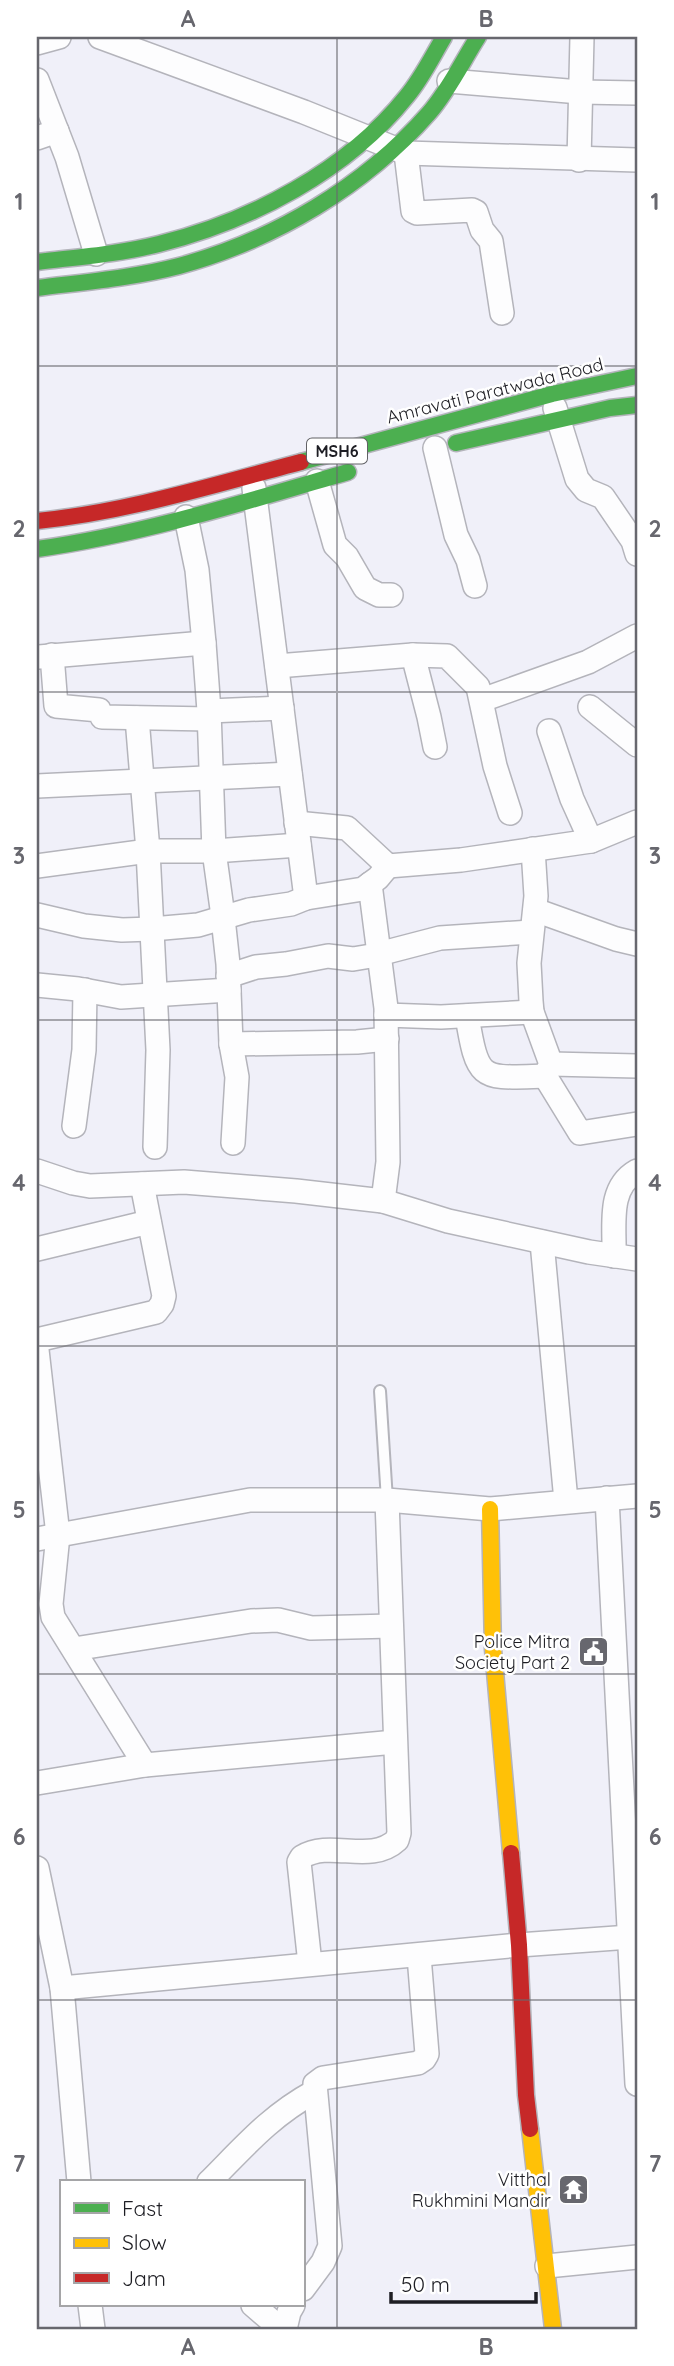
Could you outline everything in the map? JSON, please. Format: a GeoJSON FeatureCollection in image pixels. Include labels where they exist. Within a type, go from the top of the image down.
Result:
{"type":"FeatureCollection","features":[{"type":"Feature","properties":{"kind":"main road"},"geometry":{"type":"LineString","coordinates":[[37,262],[173,240],[226,222],[286,193],[339,160],[380,127],[408,95],[444,37]]}},
{"type":"Feature","properties":{"kind":"main road"},"geometry":{"type":"LineString","coordinates":[[37,288],[135,275],[179,265],[228,249],[285,224],[343,190],[400,151],[430,111],[478,37]]}},
{"type":"Feature","properties":{"kind":"main road","name":"Amravati Paratwada Road"},"geometry":{"type":"LineString","coordinates":[[37,521],[136,506],[552,394],[637,376]]}},
{"type":"Feature","properties":{"kind":"main road"},"geometry":{"type":"LineString","coordinates":[[428,450],[610,408],[637,405]]}},
{"type":"Feature","properties":{"kind":"main road","name":"MSH6"},"geometry":{"type":"LineString","coordinates":[[37,549],[132,532],[369,467]]}},
{"type":"Feature","properties":{"kind":"main road"},"geometry":{"type":"LineString","coordinates":[[489,1509],[493,1648],[519,1945],[526,2095],[553,2329]]}},
{"type":"Feature","properties":{"kind":"street"},"geometry":{"type":"LineString","coordinates":[[37,43],[59,37]]}},
{"type":"Feature","properties":{"kind":"street"},"geometry":{"type":"LineString","coordinates":[[100,37],[368,136],[400,151],[579,160],[637,160]]}},
{"type":"Feature","properties":{"kind":"street"},"geometry":{"type":"LineString","coordinates":[[579,160],[582,37]]}},
{"type":"Feature","properties":{"kind":"street"},"geometry":{"type":"LineString","coordinates":[[37,80],[47,134],[67,157],[96,254]]}},
{"type":"Feature","properties":{"kind":"street"},"geometry":{"type":"LineString","coordinates":[[449,81],[580,92],[637,93]]}},
{"type":"Feature","properties":{"kind":"street"},"geometry":{"type":"LineString","coordinates":[[400,151],[413,211],[476,212],[482,230],[491,241],[502,313]]}},
{"type":"Feature","properties":{"kind":"street"},"geometry":{"type":"LineString","coordinates":[[552,394],[557,420],[577,479],[586,490],[603,497],[633,541],[637,554]]}},
{"type":"Feature","properties":{"kind":"street"},"geometry":{"type":"LineString","coordinates":[[428,450],[475,586]]}},
{"type":"Feature","properties":{"kind":"street"},"geometry":{"type":"LineString","coordinates":[[251,474],[306,898]]}},
{"type":"Feature","properties":{"kind":"street"},"geometry":{"type":"LineString","coordinates":[[317,481],[335,545],[347,557],[365,588],[391,596]]}},
{"type":"Feature","properties":{"kind":"street"},"geometry":{"type":"LineString","coordinates":[[186,517],[197,570],[204,643],[214,851],[223,918],[231,1044],[237,1077],[233,1143]]}},
{"type":"Feature","properties":{"kind":"street"},"geometry":{"type":"LineString","coordinates":[[482,700],[588,662],[637,636]]}},
{"type":"Feature","properties":{"kind":"street"},"geometry":{"type":"LineString","coordinates":[[204,643],[44,656],[56,706],[99,710],[102,717],[137,718],[282,708]]}},
{"type":"Feature","properties":{"kind":"street"},"geometry":{"type":"LineString","coordinates":[[276,666],[413,655],[447,656],[478,687],[495,766],[510,813]]}},
{"type":"Feature","properties":{"kind":"street"},"geometry":{"type":"LineString","coordinates":[[413,655],[435,747]]}},
{"type":"Feature","properties":{"kind":"street"},"geometry":{"type":"LineString","coordinates":[[590,707],[637,745]]}},
{"type":"Feature","properties":{"kind":"street"},"geometry":{"type":"LineString","coordinates":[[137,718],[148,851],[158,1050],[155,1147]]}},
{"type":"Feature","properties":{"kind":"street"},"geometry":{"type":"LineString","coordinates":[[549,731],[572,799],[591,841]]}},
{"type":"Feature","properties":{"kind":"street"},"geometry":{"type":"LineString","coordinates":[[37,786],[290,774]]}},
{"type":"Feature","properties":{"kind":"street"},"geometry":{"type":"LineString","coordinates":[[37,866],[148,851],[214,851],[298,834],[347,828],[387,866],[461,860],[591,841],[637,822]]}},
{"type":"Feature","properties":{"kind":"street"},"geometry":{"type":"LineString","coordinates":[[533,849],[536,896],[529,963],[532,1012],[548,1070],[580,1133],[637,1124]]}},
{"type":"Feature","properties":{"kind":"street"},"geometry":{"type":"LineString","coordinates":[[37,915],[84,926],[122,930],[198,925],[249,910],[363,889],[378,878],[387,866]]}},
{"type":"Feature","properties":{"kind":"street"},"geometry":{"type":"LineString","coordinates":[[370,884],[387,1039],[388,1162],[383,1201]]}},
{"type":"Feature","properties":{"kind":"street"},"geometry":{"type":"LineString","coordinates":[[37,985],[121,997],[155,996],[228,983],[256,967],[328,956],[353,959],[440,937],[533,921],[637,944]]}},
{"type":"Feature","properties":{"kind":"street"},"geometry":{"type":"LineString","coordinates":[[74,1126],[84,1050],[85,990]]}},
{"type":"Feature","properties":{"kind":"street"},"geometry":{"type":"LineString","coordinates":[[386,1015],[467,1016],[532,1012]]}},
{"type":"Feature","properties":{"kind":"street"},"geometry":{"type":"LineString","coordinates":[[467,1016],[477,1062],[490,1076],[637,1066]]}},
{"type":"Feature","properties":{"kind":"street"},"geometry":{"type":"LineString","coordinates":[[231,1044],[387,1039]]}},
{"type":"Feature","properties":{"kind":"street"},"geometry":{"type":"LineString","coordinates":[[37,1171],[73,1184],[90,1186],[184,1182],[383,1201],[448,1221],[637,1259]]}},
{"type":"Feature","properties":{"kind":"street"},"geometry":{"type":"LineString","coordinates":[[614,1256],[618,1189],[626,1178],[637,1171]]}},
{"type":"Feature","properties":{"kind":"street"},"geometry":{"type":"LineString","coordinates":[[37,1340],[156,1312],[162,1304],[164,1296],[142,1184]]}},
{"type":"Feature","properties":{"kind":"street"},"geometry":{"type":"LineString","coordinates":[[37,1249],[149,1222]]}},
{"type":"Feature","properties":{"kind":"street"},"geometry":{"type":"LineString","coordinates":[[542,1242],[566,1501]]}},
{"type":"Feature","properties":{"kind":"street"},"geometry":{"type":"LineString","coordinates":[[37,1350],[51,1604],[57,1625],[145,1765]]}},
{"type":"Feature","properties":{"kind":"street"},"geometry":{"type":"LineString","coordinates":[[48,1537],[242,1501],[387,1500],[489,1509],[637,1496]]}},
{"type":"Feature","properties":{"kind":"street"},"geometry":{"type":"LineString","coordinates":[[607,1498],[637,2084]]}},
{"type":"Feature","properties":{"kind":"street"},"geometry":{"type":"LineString","coordinates":[[310,1964],[299,1862],[302,1857],[317,1852],[380,1851],[397,1840],[399,1833],[387,1500]]}},
{"type":"Feature","properties":{"kind":"street"},"geometry":{"type":"LineString","coordinates":[[74,1649],[251,1621],[278,1620],[312,1628],[391,1626]]}},
{"type":"Feature","properties":{"kind":"street"},"geometry":{"type":"LineString","coordinates":[[37,1783],[145,1765],[395,1742]]}},
{"type":"Feature","properties":{"kind":"street"},"geometry":{"type":"LineString","coordinates":[[37,1868],[62,1988],[79,2180]]}},
{"type":"Feature","properties":{"kind":"street"},"geometry":{"type":"LineString","coordinates":[[62,1988],[630,1937]]}},
{"type":"Feature","properties":{"kind":"street"},"geometry":{"type":"LineString","coordinates":[[304,2288],[323,2262],[330,2246],[315,2084],[323,2078],[418,2063],[424,2059],[426,2054],[419,1956]]}},
{"type":"Feature","properties":{"kind":"street"},"geometry":{"type":"LineString","coordinates":[[211,2180],[270,2121],[314,2092]]}},
{"type":"Feature","properties":{"kind":"street"},"geometry":{"type":"LineString","coordinates":[[547,2266],[637,2257]]}},
{"type":"Feature","properties":{"kind":"street"},"geometry":{"type":"LineString","coordinates":[[90,2306],[93,2329]]}},
{"type":"Feature","properties":{"kind":"street"},"geometry":{"type":"LineString","coordinates":[[254,2306],[283,2329],[292,2306]]}},
{"type":"Feature","properties":{"kind":"lane"},"geometry":{"type":"LineString","coordinates":[[380,1391],[387,1500]]}},
{"type":"Feature","properties":{"kind":"traffic: fast"},"geometry":{"type":"LineString","coordinates":[[37,262],[114,253],[159,244],[228,222],[295,190],[356,148],[383,123],[422,75],[444,37]]}},
{"type":"Feature","properties":{"kind":"traffic: fast"},"geometry":{"type":"LineString","coordinates":[[37,288],[126,277],[179,266],[249,242],[315,208],[376,164],[429,113],[478,37]]}},
{"type":"Feature","properties":{"kind":"traffic: fast"},"geometry":{"type":"LineString","coordinates":[[301,462],[552,394],[637,376]]}},
{"type":"Feature","properties":{"kind":"traffic: fast"},"geometry":{"type":"LineString","coordinates":[[456,443],[610,408],[637,405]]}},
{"type":"Feature","properties":{"kind":"traffic: fast"},"geometry":{"type":"LineString","coordinates":[[37,549],[155,526],[348,472]]}},
{"type":"Feature","properties":{"kind":"traffic: slow"},"geometry":{"type":"LineString","coordinates":[[490,1509],[493,1649],[511,1853]]}},
{"type":"Feature","properties":{"kind":"traffic: slow"},"geometry":{"type":"LineString","coordinates":[[530,2129],[553,2329]]}},
{"type":"Feature","properties":{"kind":"traffic: jam"},"geometry":{"type":"LineString","coordinates":[[37,521],[137,504],[301,462]]}},
{"type":"Feature","properties":{"kind":"traffic: jam"},"geometry":{"type":"LineString","coordinates":[[511,1853],[530,2129]]}},
{"type":"Feature","properties":{"kind":"place","name":"Police Mitra Society Part 2"},"geometry":{"type":"Point","coordinates":[593,1652]}},
{"type":"Feature","properties":{"kind":"place","name":"Vitthal Rukhmini Mandir"},"geometry":{"type":"Point","coordinates":[574,2190]}}]}
